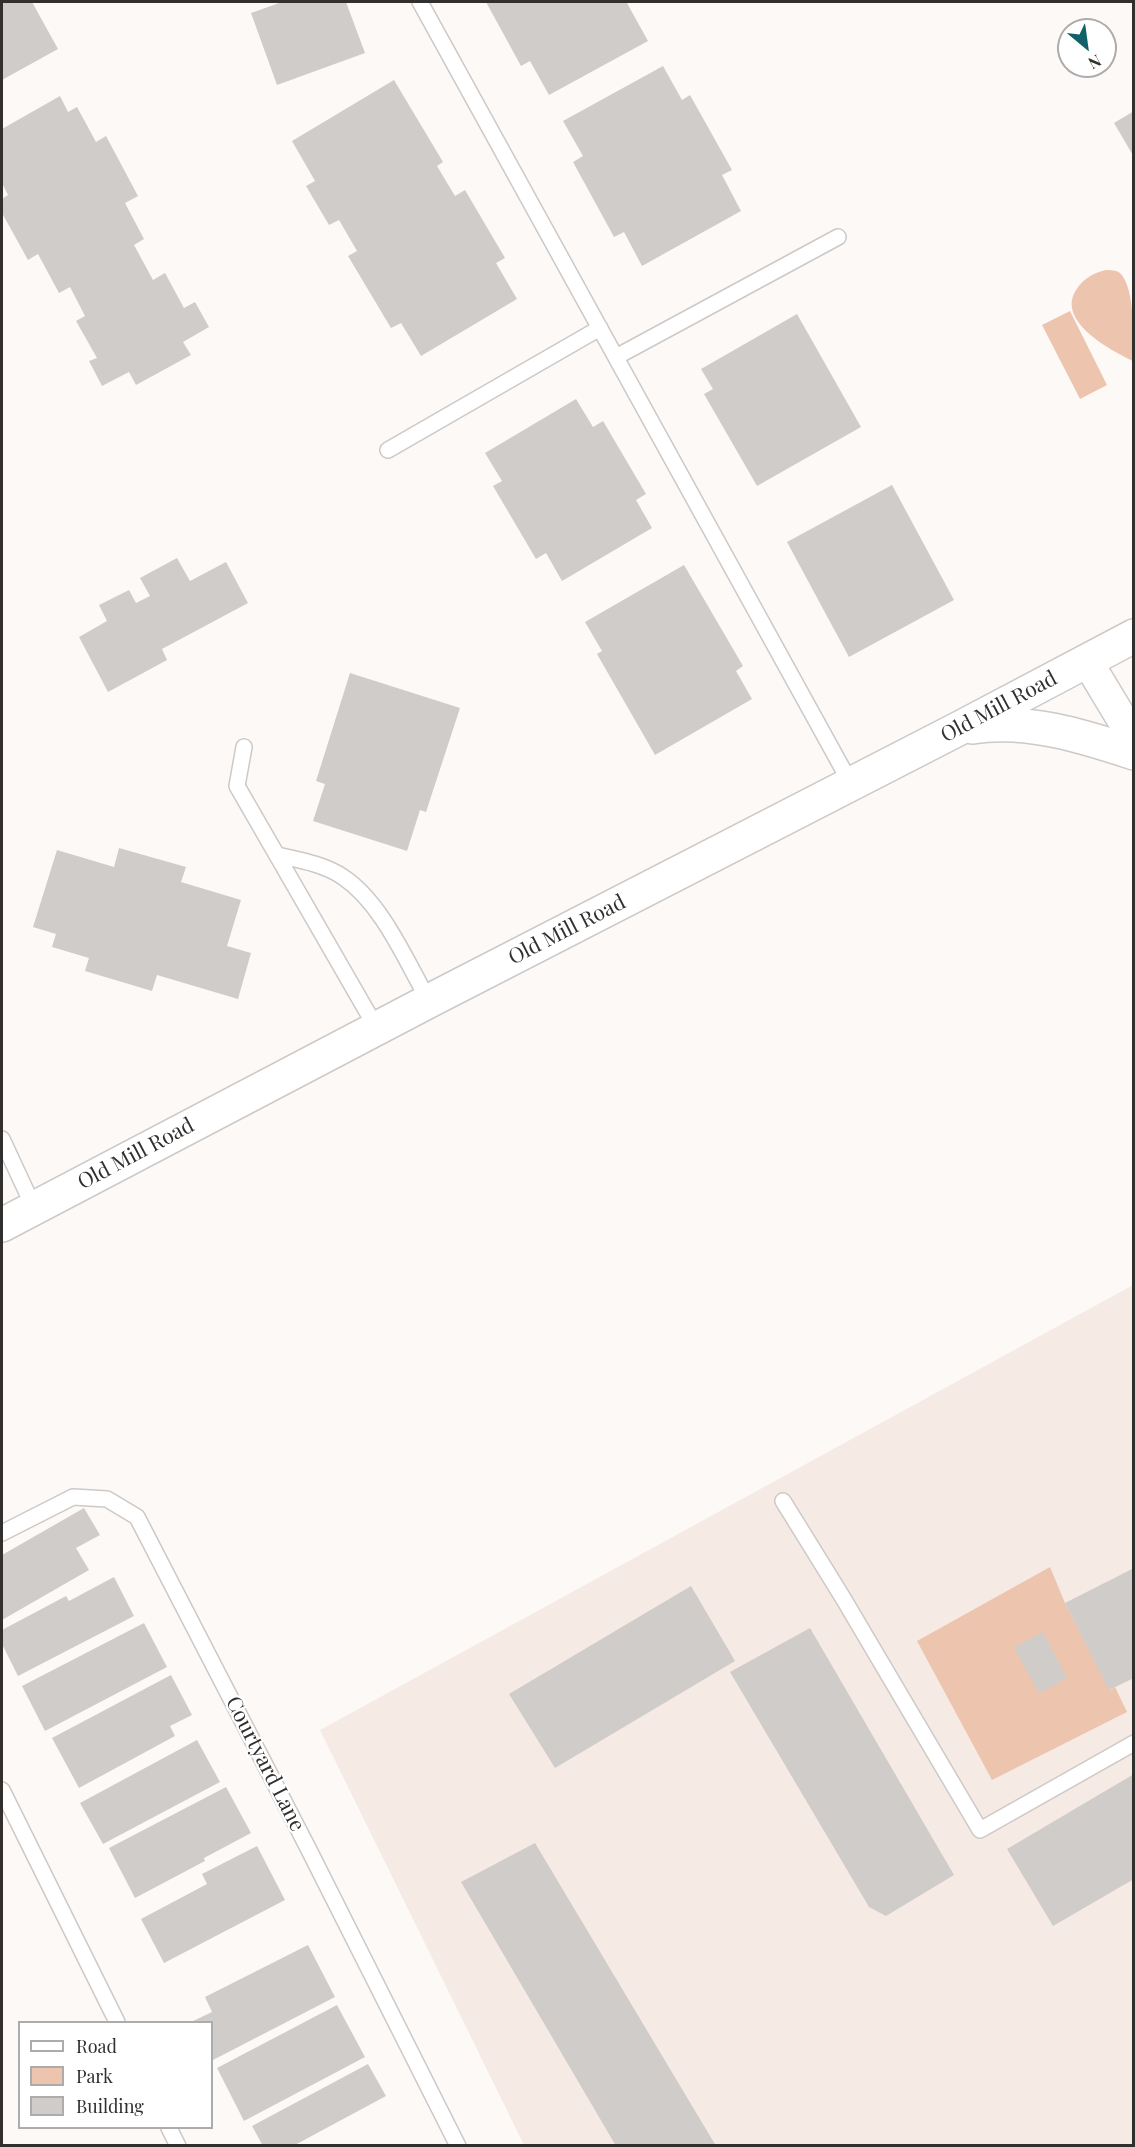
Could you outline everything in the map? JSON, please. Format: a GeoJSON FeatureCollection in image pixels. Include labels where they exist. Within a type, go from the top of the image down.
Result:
{"type":"FeatureCollection","features":[{"type":"Feature","properties":{"kind":"street","name":"Old Mill Road"},"geometry":{"type":"LineString","coordinates":[[2,1225],[1134,636]]}},
{"type":"Feature","properties":{"kind":"street"},"geometry":{"type":"LineString","coordinates":[[1087,661],[1134,740]]}},
{"type":"Feature","properties":{"kind":"street"},"geometry":{"type":"LineString","coordinates":[[958,729],[985,725],[1018,725],[1062,733],[1134,753]]}},
{"type":"Feature","properties":{"kind":"lane"},"geometry":{"type":"LineString","coordinates":[[420,2],[851,784]]}},
{"type":"Feature","properties":{"kind":"lane"},"geometry":{"type":"LineString","coordinates":[[616,357],[838,237]]}},
{"type":"Feature","properties":{"kind":"lane"},"geometry":{"type":"LineString","coordinates":[[388,450],[600,328]]}},
{"type":"Feature","properties":{"kind":"lane"},"geometry":{"type":"LineString","coordinates":[[244,747],[237,786],[377,1029]]}},
{"type":"Feature","properties":{"kind":"lane"},"geometry":{"type":"LineString","coordinates":[[277,855],[317,865],[341,875],[360,890],[377,910],[429,1001]]}},
{"type":"Feature","properties":{"kind":"lane"},"geometry":{"type":"LineString","coordinates":[[2,1139],[34,1208]]}},
{"type":"Feature","properties":{"kind":"lane","name":"Courtyard Lane"},"geometry":{"type":"LineString","coordinates":[[2,1533],[73,1497],[107,1499],[137,1517],[458,2145]]}},
{"type":"Feature","properties":{"kind":"lane"},"geometry":{"type":"LineString","coordinates":[[783,1501],[980,1830],[1134,1743]]}},
{"type":"Feature","properties":{"kind":"lane"},"geometry":{"type":"LineString","coordinates":[[2,1790],[117,2021]]}},
{"type":"Feature","properties":{"kind":"lane"},"geometry":{"type":"LineString","coordinates":[[170,2129],[178,2145]]}},
{"type":"Feature","properties":{"kind":"shaded area"},"geometry":{"type":"Polygon","coordinates":[[[1133,1285],[1133,2145],[524,2145],[320,1730],[1133,1285]]]}},
{"type":"Feature","properties":{"kind":"green space"},"geometry":{"type":"Polygon","coordinates":[[[1106,270],[1120,273],[1128,290],[1134,340],[1133,361],[1088,333],[1073,313],[1072,302],[1082,282],[1106,270]]]}},
{"type":"Feature","properties":{"kind":"green space"},"geometry":{"type":"Polygon","coordinates":[[[1070,311],[1107,385],[1080,399],[1042,325],[1070,311]]]}},
{"type":"Feature","properties":{"kind":"green space"},"geometry":{"type":"Polygon","coordinates":[[[1050,1567],[1065,1603],[1110,1690],[1115,1687],[1127,1712],[992,1780],[917,1641],[1050,1567]]]}},
{"type":"Feature","properties":{"kind":"building"},"geometry":{"type":"Polygon","coordinates":[[[2,2],[32,2],[58,49],[2,80],[2,2]]]}},
{"type":"Feature","properties":{"kind":"building"},"geometry":{"type":"Polygon","coordinates":[[[282,2],[346,2],[365,53],[277,85],[251,13],[282,2]]]}},
{"type":"Feature","properties":{"kind":"building"},"geometry":{"type":"Polygon","coordinates":[[[486,2],[631,2],[627,3],[648,41],[549,95],[530,61],[521,66],[486,2]]]}},
{"type":"Feature","properties":{"kind":"building"},"geometry":{"type":"Polygon","coordinates":[[[663,66],[682,100],[690,95],[732,170],[722,175],[741,211],[642,266],[624,232],[614,237],[573,162],[583,156],[563,121],[663,66]]]}},
{"type":"Feature","properties":{"kind":"building"},"geometry":{"type":"Polygon","coordinates":[[[394,80],[443,162],[437,166],[455,196],[465,190],[505,258],[496,263],[517,299],[421,356],[401,323],[391,328],[348,256],[357,251],[339,220],[329,225],[306,186],[315,181],[292,141],[394,80]]]}},
{"type":"Feature","properties":{"kind":"building"},"geometry":{"type":"Polygon","coordinates":[[[60,96],[68,112],[77,107],[96,142],[106,136],[138,196],[125,203],[144,239],[134,245],[153,280],[165,273],[184,308],[195,302],[209,327],[183,342],[191,355],[136,385],[129,372],[102,386],[89,361],[97,358],[76,321],[85,316],[70,287],[59,293],[38,254],[28,260],[2,213],[2,199],[8,195],[2,183],[2,129],[60,96]]]}},
{"type":"Feature","properties":{"kind":"building"},"geometry":{"type":"Polygon","coordinates":[[[1134,111],[1134,157],[1114,123],[1134,111]]]}},
{"type":"Feature","properties":{"kind":"building"},"geometry":{"type":"Polygon","coordinates":[[[797,314],[861,427],[757,486],[704,394],[713,389],[701,369],[797,314]]]}},
{"type":"Feature","properties":{"kind":"building"},"geometry":{"type":"Polygon","coordinates":[[[576,399],[593,427],[603,421],[646,494],[636,500],[652,528],[562,581],[546,553],[536,559],[493,486],[502,481],[485,453],[576,399]]]}},
{"type":"Feature","properties":{"kind":"building"},"geometry":{"type":"Polygon","coordinates":[[[892,485],[954,600],[849,657],[787,542],[892,485]]]}},
{"type":"Feature","properties":{"kind":"building"},"geometry":{"type":"Polygon","coordinates":[[[177,558],[190,581],[226,562],[248,603],[162,649],[167,660],[108,692],[79,637],[107,621],[99,605],[129,590],[136,603],[150,596],[140,578],[177,558]]]}},
{"type":"Feature","properties":{"kind":"building"},"geometry":{"type":"Polygon","coordinates":[[[684,565],[743,666],[736,671],[752,699],[655,755],[597,654],[602,651],[585,622],[684,565]]]}},
{"type":"Feature","properties":{"kind":"building"},"geometry":{"type":"Polygon","coordinates":[[[350,673],[460,708],[426,812],[420,810],[407,851],[313,821],[325,784],[316,781],[350,673]]]}},
{"type":"Feature","properties":{"kind":"building"},"geometry":{"type":"Polygon","coordinates":[[[119,848],[186,867],[181,882],[241,900],[227,946],[251,953],[238,999],[157,975],[152,991],[85,971],[89,958],[52,947],[56,934],[33,927],[57,850],[114,867],[119,848]]]}},
{"type":"Feature","properties":{"kind":"building"},"geometry":{"type":"Polygon","coordinates":[[[84,1508],[100,1535],[76,1548],[89,1570],[2,1620],[2,1555],[84,1508]]]}},
{"type":"Feature","properties":{"kind":"building"},"geometry":{"type":"Polygon","coordinates":[[[1134,1568],[1134,1678],[1109,1690],[1065,1603],[1134,1568]]]}},
{"type":"Feature","properties":{"kind":"building"},"geometry":{"type":"Polygon","coordinates":[[[114,1577],[134,1616],[18,1676],[2,1644],[2,1630],[66,1596],[69,1601],[114,1577]]]}},
{"type":"Feature","properties":{"kind":"building"},"geometry":{"type":"Polygon","coordinates":[[[691,1586],[735,1661],[555,1768],[509,1694],[691,1586]]]}},
{"type":"Feature","properties":{"kind":"building"},"geometry":{"type":"Polygon","coordinates":[[[144,1623],[167,1667],[45,1731],[22,1686],[144,1623]]]}},
{"type":"Feature","properties":{"kind":"building"},"geometry":{"type":"Polygon","coordinates":[[[810,1628],[954,1875],[886,1916],[869,1907],[730,1672],[810,1628]]]}},
{"type":"Feature","properties":{"kind":"building"},"geometry":{"type":"Polygon","coordinates":[[[1043,1632],[1067,1678],[1039,1693],[1014,1647],[1043,1632]]]}},
{"type":"Feature","properties":{"kind":"building"},"geometry":{"type":"Polygon","coordinates":[[[171,1675],[192,1715],[170,1726],[175,1736],[79,1788],[52,1738],[171,1675]]]}},
{"type":"Feature","properties":{"kind":"building"},"geometry":{"type":"Polygon","coordinates":[[[197,1740],[220,1782],[103,1844],[80,1803],[197,1740]]]}},
{"type":"Feature","properties":{"kind":"building"},"geometry":{"type":"Polygon","coordinates":[[[1134,1774],[1134,1879],[1053,1926],[1007,1849],[1134,1774]]]}},
{"type":"Feature","properties":{"kind":"building"},"geometry":{"type":"Polygon","coordinates":[[[226,1787],[251,1833],[204,1858],[205,1861],[135,1898],[109,1848],[226,1787]]]}},
{"type":"Feature","properties":{"kind":"building"},"geometry":{"type":"Polygon","coordinates":[[[535,1843],[716,2146],[616,2146],[461,1882],[535,1843]]]}},
{"type":"Feature","properties":{"kind":"building"},"geometry":{"type":"Polygon","coordinates":[[[257,1846],[285,1900],[164,1963],[141,1919],[207,1884],[202,1874],[257,1846]]]}},
{"type":"Feature","properties":{"kind":"building"},"geometry":{"type":"Polygon","coordinates":[[[308,1945],[335,1997],[213,2060],[213,2021],[193,2021],[212,2012],[205,1997],[308,1945]]]}},
{"type":"Feature","properties":{"kind":"building"},"geometry":{"type":"Polygon","coordinates":[[[337,2005],[365,2057],[244,2121],[217,2068],[337,2005]]]}},
{"type":"Feature","properties":{"kind":"building"},"geometry":{"type":"Polygon","coordinates":[[[368,2064],[386,2096],[293,2146],[263,2146],[252,2126],[368,2064]]]}}]}
